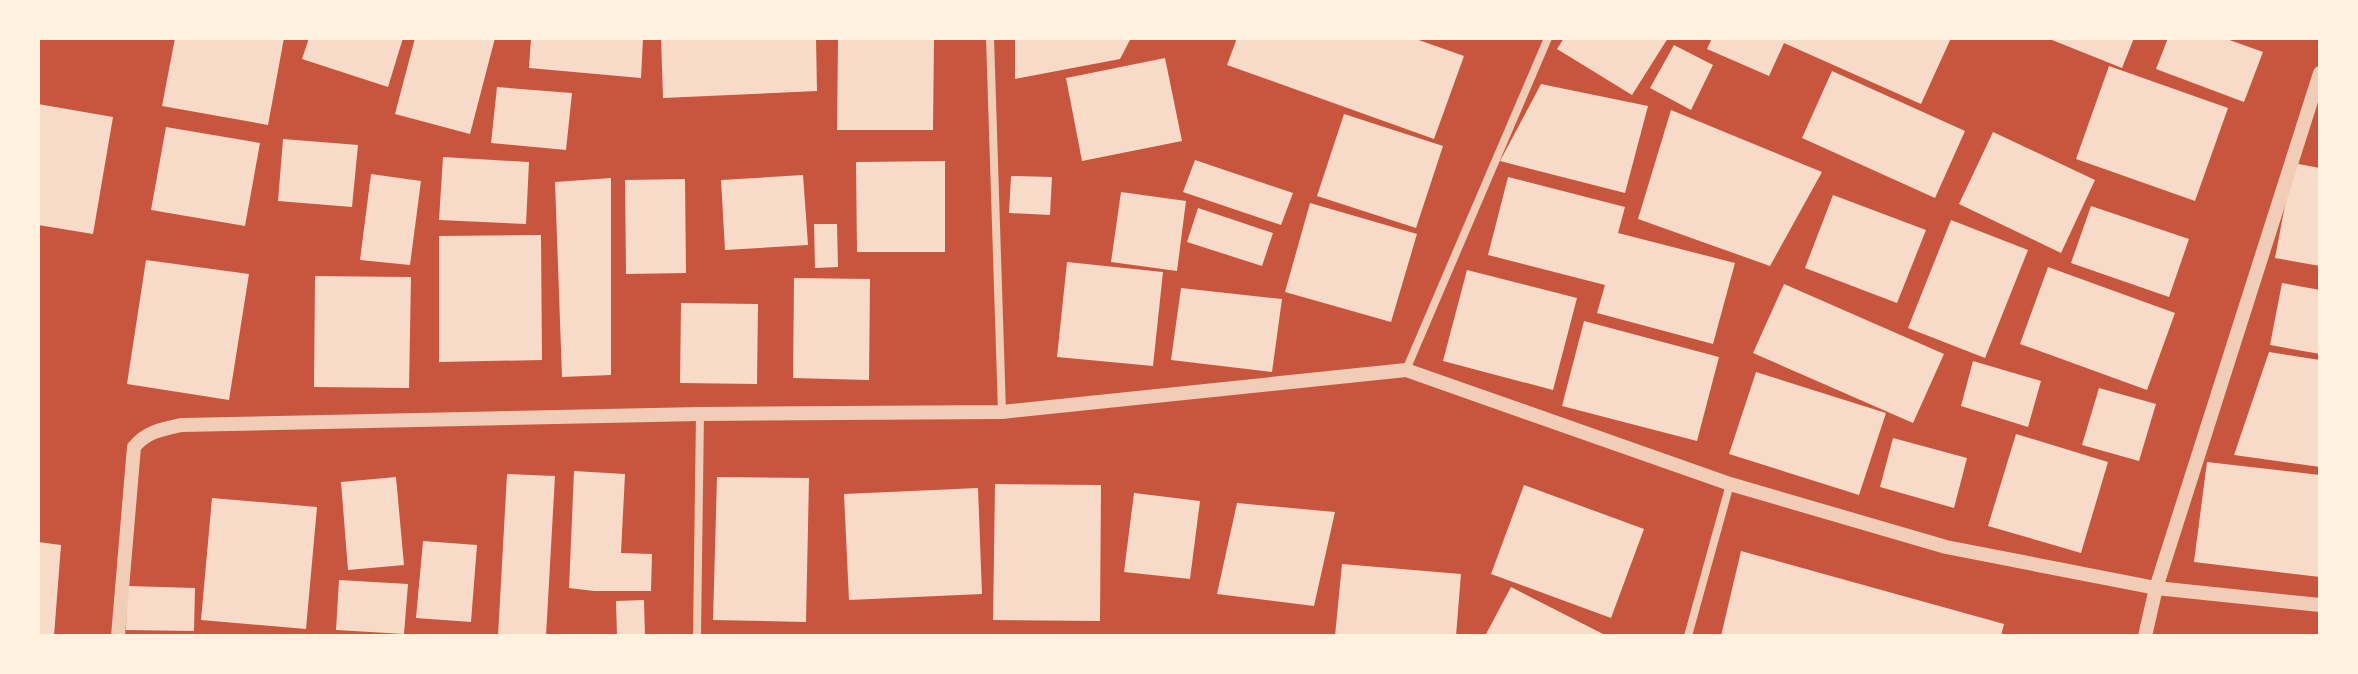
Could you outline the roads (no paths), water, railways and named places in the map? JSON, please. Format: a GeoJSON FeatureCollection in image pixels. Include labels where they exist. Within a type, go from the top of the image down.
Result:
{"type":"FeatureCollection","features":[{"type":"Feature","properties":{"kind":"street"},"geometry":{"type":"LineString","coordinates":[[990,38],[1002,412]]}},
{"type":"Feature","properties":{"kind":"street"},"geometry":{"type":"LineString","coordinates":[[1406,370],[1548,38]]}},
{"type":"Feature","properties":{"kind":"street"},"geometry":{"type":"LineString","coordinates":[[2145,636],[2156,588],[2320,73]]}},
{"type":"Feature","properties":{"kind":"street"},"geometry":{"type":"LineString","coordinates":[[118,636],[134,447],[156,431],[181,425],[700,414],[1002,412],[1406,370],[1730,484],[1946,547],[2156,588],[2320,605]]}},
{"type":"Feature","properties":{"kind":"street"},"geometry":{"type":"LineString","coordinates":[[697,636],[700,414]]}},
{"type":"Feature","properties":{"kind":"street"},"geometry":{"type":"LineString","coordinates":[[1688,636],[1730,484]]}}]}
